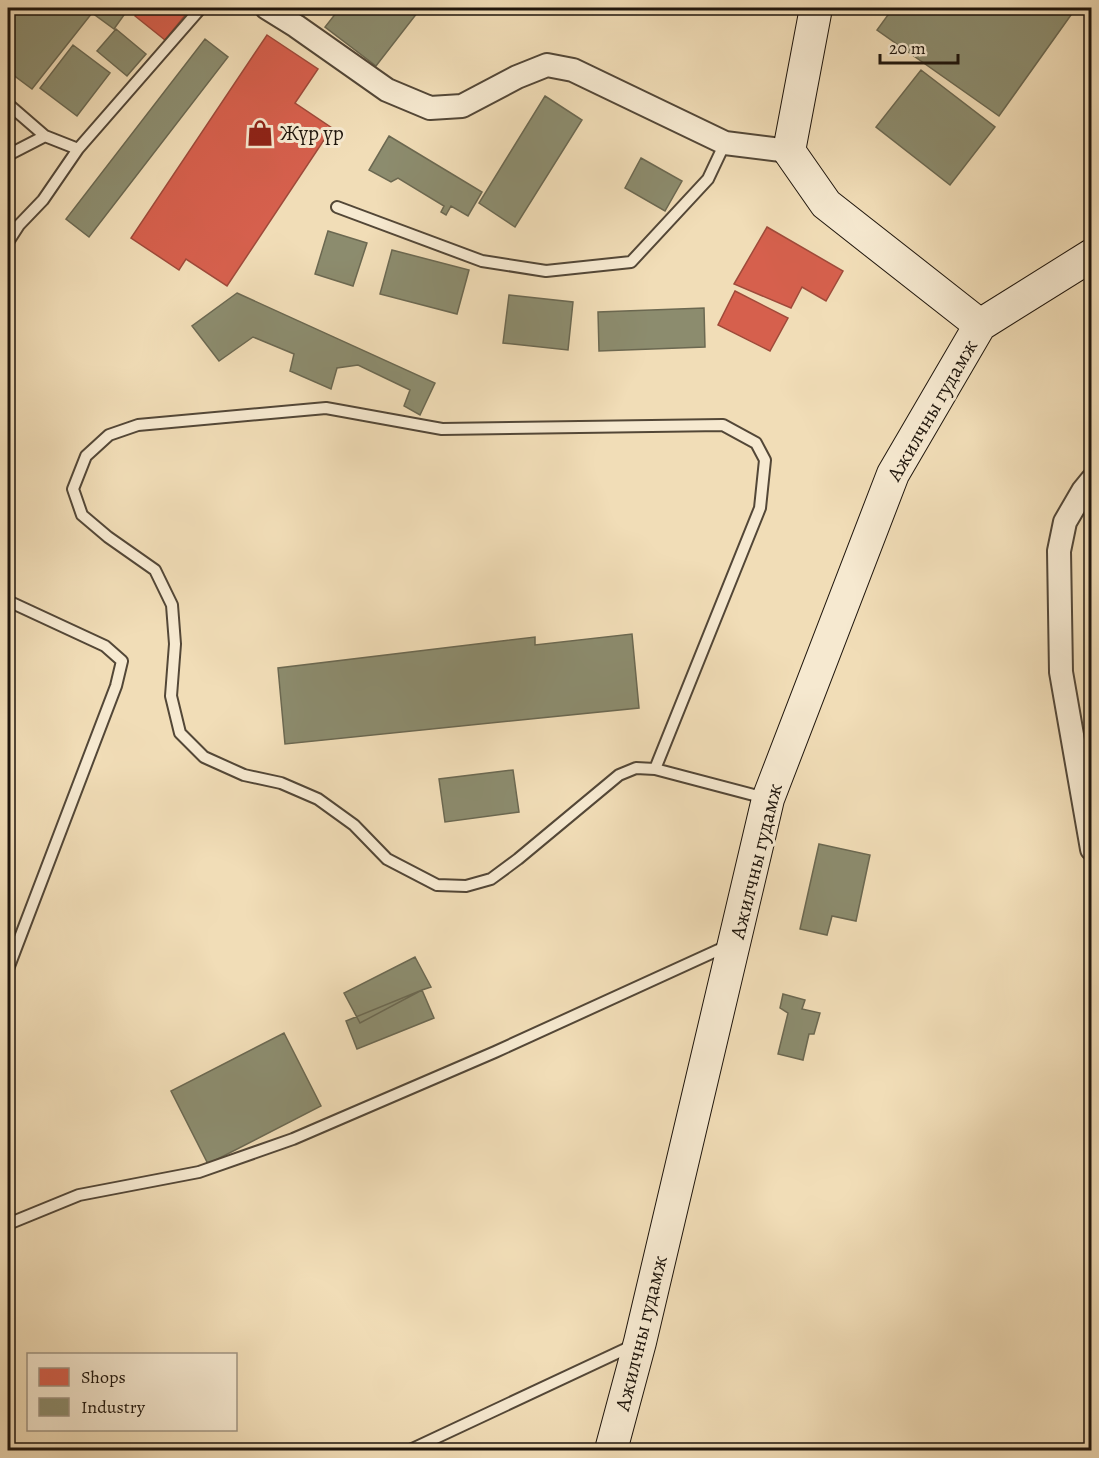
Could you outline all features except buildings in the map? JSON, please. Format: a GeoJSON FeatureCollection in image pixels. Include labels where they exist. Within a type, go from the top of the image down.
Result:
{"type":"FeatureCollection","features":[{"type":"Feature","properties":{"kind":"main road"},"geometry":{"type":"LineString","coordinates":[[816,8],[789,151],[826,204],[980,326]]}},
{"type":"Feature","properties":{"kind":"main road","name":"Ажилчны гудамж"},"geometry":{"type":"LineString","coordinates":[[611,1450],[640,1342],[768,799],[893,474],[980,326],[1092,255]]}},
{"type":"Feature","properties":{"kind":"street"},"geometry":{"type":"LineString","coordinates":[[267,8],[301,17],[387,90],[430,108],[462,106],[517,77],[547,65],[573,70],[725,143],[789,151]]}},
{"type":"Feature","properties":{"kind":"street"},"geometry":{"type":"LineString","coordinates":[[1092,480],[1065,522],[1059,551],[1061,672],[1092,849]]}},
{"type":"Feature","properties":{"kind":"lane"},"geometry":{"type":"LineString","coordinates":[[8,242],[19,225],[44,200],[78,149],[201,8]]}},
{"type":"Feature","properties":{"kind":"lane"},"geometry":{"type":"LineString","coordinates":[[8,104],[45,136],[78,149]]}},
{"type":"Feature","properties":{"kind":"lane"},"geometry":{"type":"LineString","coordinates":[[8,156],[45,136]]}},
{"type":"Feature","properties":{"kind":"lane"},"geometry":{"type":"LineString","coordinates":[[337,207],[482,261],[546,271],[631,262],[708,179],[725,143]]}},
{"type":"Feature","properties":{"kind":"lane"},"geometry":{"type":"LineString","coordinates":[[8,226],[19,225]]}},
{"type":"Feature","properties":{"kind":"lane"},"geometry":{"type":"LineString","coordinates":[[655,769],[760,508],[765,460],[756,443],[723,425],[442,429],[326,408],[138,425],[109,435],[86,456],[73,489],[82,515],[108,537],[155,570],[172,605],[175,644],[171,696],[180,733],[204,757],[244,775],[281,783],[318,799],[354,825],[387,859],[437,885],[466,886],[491,879],[619,775],[636,768],[655,769],[768,799]]}},
{"type":"Feature","properties":{"kind":"lane"},"geometry":{"type":"LineString","coordinates":[[8,601],[105,646],[122,661],[116,686],[8,969]]}},
{"type":"Feature","properties":{"kind":"lane"},"geometry":{"type":"LineString","coordinates":[[8,1224],[79,1195],[200,1172],[293,1139],[495,1052],[735,942]]}},
{"type":"Feature","properties":{"kind":"lane"},"geometry":{"type":"LineString","coordinates":[[410,1450],[640,1342]]}},
{"type":"Feature","properties":{"kind":"place","name":"Жүр үр"},"geometry":{"type":"Point","coordinates":[260,133]}}]}
